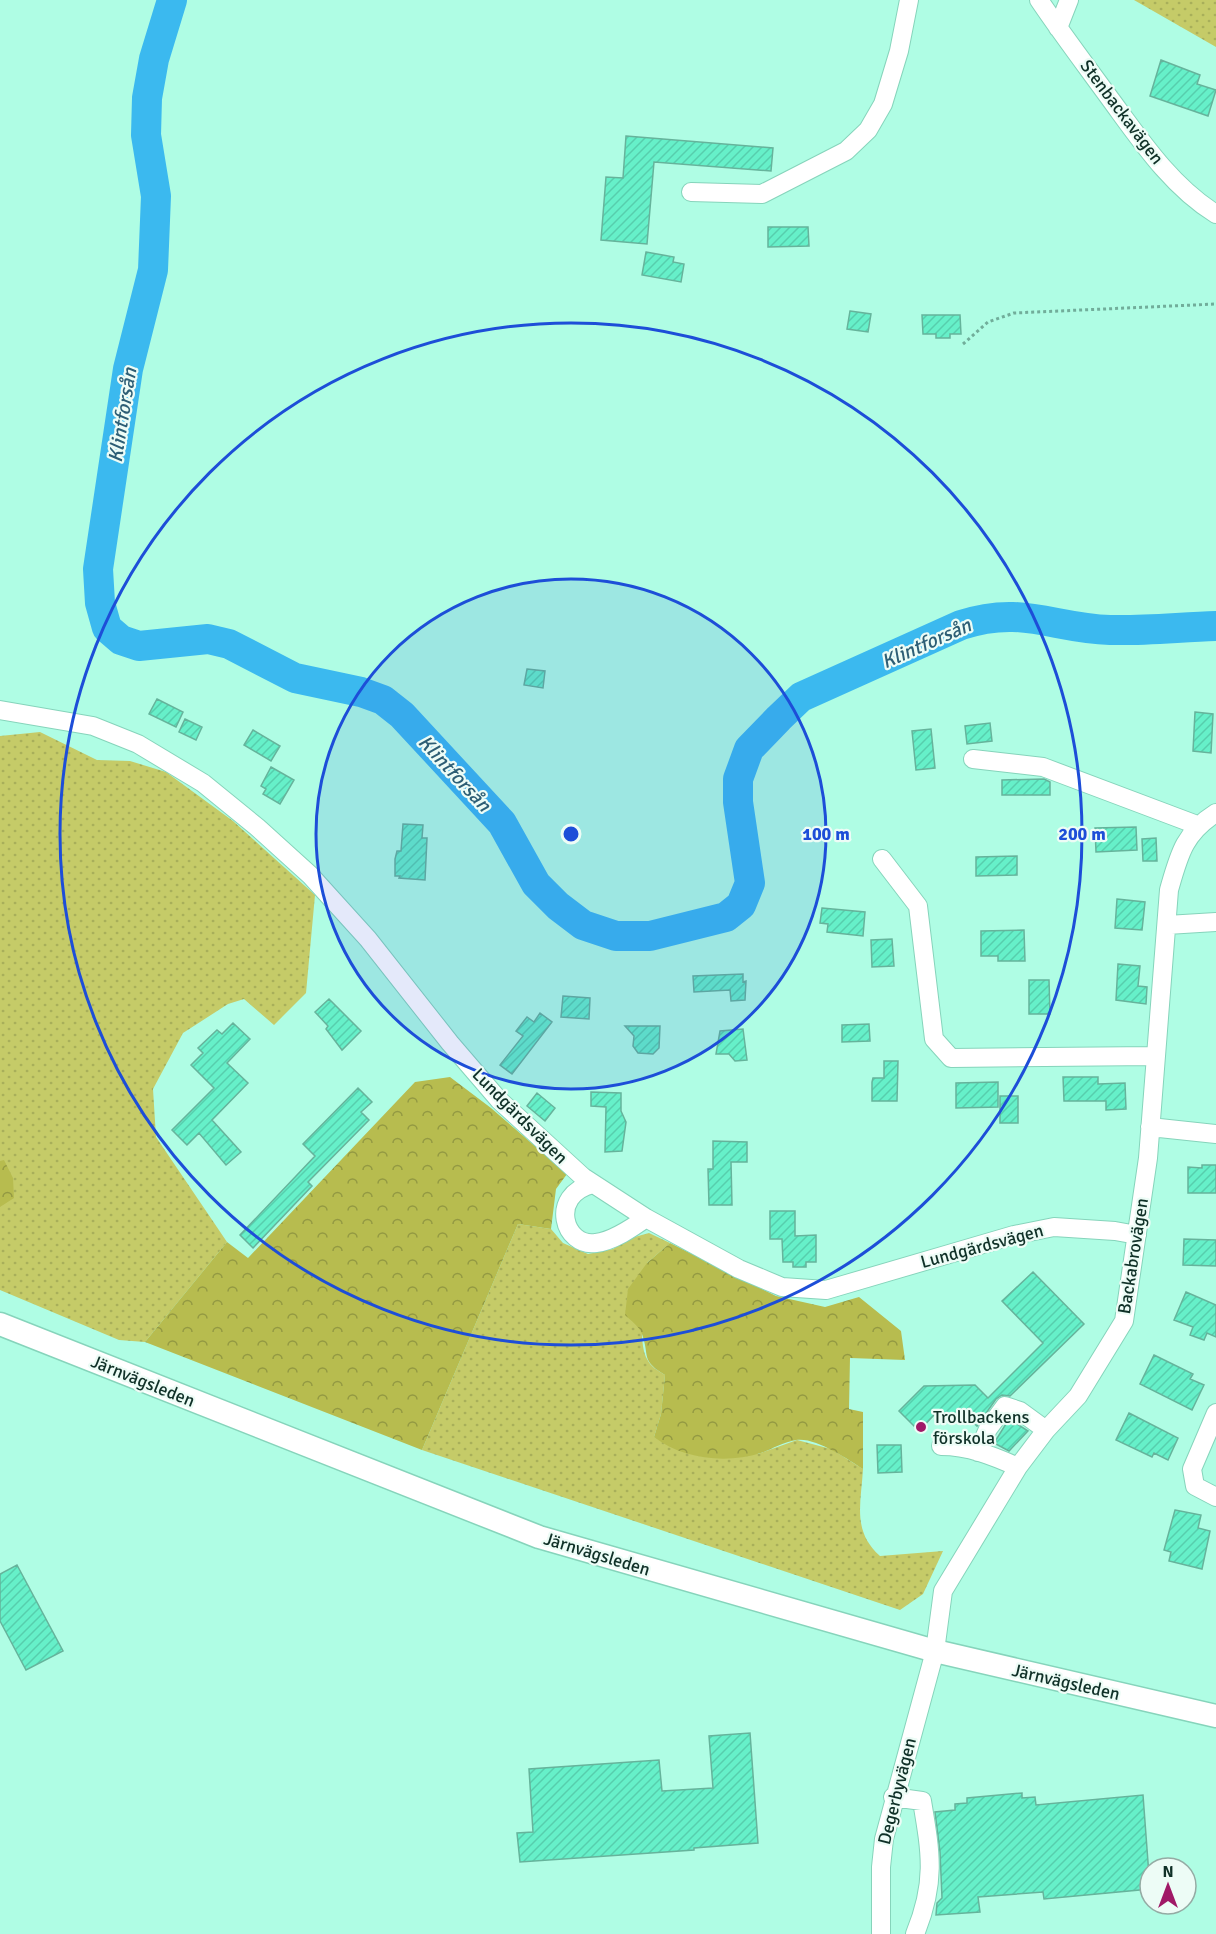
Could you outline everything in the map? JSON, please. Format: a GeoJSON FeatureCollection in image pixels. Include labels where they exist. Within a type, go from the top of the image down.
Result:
{"type":"FeatureCollection","features":[{"type":"Feature","properties":{"kind":"main road","name":"Järnvägsleden"},"geometry":{"type":"LineString","coordinates":[[0,1324],[539,1537],[935,1651],[1216,1716]]}},
{"type":"Feature","properties":{"kind":"street"},"geometry":{"type":"LineString","coordinates":[[691,192],[762,194],[846,151],[868,130],[883,104],[899,51],[909,0]]}},
{"type":"Feature","properties":{"kind":"street","name":"Stenbackavägen"},"geometry":{"type":"LineString","coordinates":[[1039,0],[1173,178],[1203,206],[1216,214]]}},
{"type":"Feature","properties":{"kind":"street"},"geometry":{"type":"LineString","coordinates":[[1058,28],[1069,0]]}},
{"type":"Feature","properties":{"kind":"street","name":"Lundgärdsvägen"},"geometry":{"type":"LineString","coordinates":[[0,710],[93,726],[138,744],[203,783],[257,827],[310,875],[368,939],[450,1043],[499,1100],[593,1184],[646,1218],[739,1269],[782,1287],[826,1290],[1014,1235],[1054,1227],[1137,1235]]}},
{"type":"Feature","properties":{"kind":"street"},"geometry":{"type":"LineString","coordinates":[[973,759],[1043,766],[1197,825]]}},
{"type":"Feature","properties":{"kind":"street","name":"Backabrovägen"},"geometry":{"type":"LineString","coordinates":[[935,1651],[943,1591],[1018,1467],[1046,1430],[1078,1396],[1124,1321],[1150,1127],[1170,890],[1177,862],[1197,825],[1216,813]]}},
{"type":"Feature","properties":{"kind":"street"},"geometry":{"type":"LineString","coordinates":[[882,859],[918,906],[934,1039],[951,1058],[1155,1056]]}},
{"type":"Feature","properties":{"kind":"street"},"geometry":{"type":"LineString","coordinates":[[1167,925],[1216,922]]}},
{"type":"Feature","properties":{"kind":"street"},"geometry":{"type":"LineString","coordinates":[[1150,1127],[1216,1134]]}},
{"type":"Feature","properties":{"kind":"street"},"geometry":{"type":"LineString","coordinates":[[593,1184],[581,1187],[571,1194],[566,1206],[570,1232],[579,1241],[594,1244],[609,1240],[646,1218]]}},
{"type":"Feature","properties":{"kind":"street"},"geometry":{"type":"LineString","coordinates":[[978,1452],[988,1429],[1005,1406],[1020,1410],[1046,1430]]}},
{"type":"Feature","properties":{"kind":"street"},"geometry":{"type":"LineString","coordinates":[[1216,1413],[1192,1469],[1195,1486],[1216,1497]]}},
{"type":"Feature","properties":{"kind":"street"},"geometry":{"type":"LineString","coordinates":[[941,1446],[957,1446],[1018,1467]]}},
{"type":"Feature","properties":{"kind":"street","name":"Degerbyvägen"},"geometry":{"type":"LineString","coordinates":[[881,1934],[881,1867],[893,1797],[935,1651]]}},
{"type":"Feature","properties":{"kind":"street"},"geometry":{"type":"LineString","coordinates":[[893,1797],[922,1801],[928,1839],[931,1887],[915,1934]]}},
{"type":"Feature","properties":{"kind":"path"},"geometry":{"type":"LineString","coordinates":[[963,344],[988,322],[1014,313],[1216,304]]}},
{"type":"Feature","properties":{"kind":"green space"},"geometry":{"type":"Polygon","coordinates":[[[1134,0],[1216,0],[1216,47],[1134,0]]]}},
{"type":"Feature","properties":{"kind":"green space"},"geometry":{"type":"Polygon","coordinates":[[[40,732],[97,760],[130,761],[166,772],[233,821],[315,895],[306,993],[274,1025],[244,999],[228,1004],[183,1033],[153,1089],[156,1137],[227,1242],[145,1342],[119,1340],[0,1290],[0,736],[40,732]]]}},
{"type":"Feature","properties":{"kind":"green space"},"geometry":{"type":"Polygon","coordinates":[[[450,1077],[491,1108],[567,1174],[556,1189],[551,1229],[518,1224],[422,1450],[145,1342],[227,1242],[248,1258],[415,1082],[450,1077]]]}},
{"type":"Feature","properties":{"kind":"green space"},"geometry":{"type":"Polygon","coordinates":[[[4,1160],[13,1178],[14,1198],[0,1207],[0,1161],[4,1160]]]}},
{"type":"Feature","properties":{"kind":"green space"},"geometry":{"type":"Polygon","coordinates":[[[518,1224],[551,1229],[563,1243],[588,1254],[613,1249],[631,1238],[649,1233],[670,1243],[647,1263],[642,1312],[642,1339],[647,1359],[654,1368],[665,1375],[661,1414],[654,1437],[758,1454],[797,1440],[831,1449],[863,1469],[860,1505],[862,1527],[871,1547],[880,1556],[943,1551],[923,1594],[900,1610],[422,1450],[518,1224]]]}},
{"type":"Feature","properties":{"kind":"green space"},"geometry":{"type":"Polygon","coordinates":[[[670,1243],[776,1296],[825,1307],[859,1297],[901,1331],[905,1360],[850,1358],[849,1409],[863,1412],[863,1469],[822,1445],[804,1440],[792,1441],[748,1456],[719,1459],[691,1455],[654,1437],[661,1414],[665,1375],[649,1361],[641,1331],[625,1315],[628,1289],[647,1263],[670,1243]]]}},
{"type":"Feature","properties":{"kind":"building"},"geometry":{"type":"Polygon","coordinates":[[[1161,60],[1200,75],[1197,84],[1216,90],[1208,116],[1150,96],[1161,60]]]}},
{"type":"Feature","properties":{"kind":"building"},"geometry":{"type":"Polygon","coordinates":[[[626,136],[773,148],[771,171],[654,162],[647,244],[601,240],[606,177],[623,178],[626,136]]]}},
{"type":"Feature","properties":{"kind":"building"},"geometry":{"type":"Polygon","coordinates":[[[768,227],[808,227],[809,246],[768,247],[768,227]]]}},
{"type":"Feature","properties":{"kind":"building"},"geometry":{"type":"Polygon","coordinates":[[[646,252],[674,257],[673,262],[684,264],[681,282],[642,275],[646,252]]]}},
{"type":"Feature","properties":{"kind":"building"},"geometry":{"type":"Polygon","coordinates":[[[850,311],[871,314],[868,332],[847,329],[850,311]]]}},
{"type":"Feature","properties":{"kind":"building"},"geometry":{"type":"Polygon","coordinates":[[[922,315],[960,315],[961,334],[950,334],[950,338],[936,338],[936,334],[923,334],[922,315]]]}},
{"type":"Feature","properties":{"kind":"building"},"geometry":{"type":"Polygon","coordinates":[[[527,669],[545,671],[543,688],[524,685],[527,669]]]}},
{"type":"Feature","properties":{"kind":"building"},"geometry":{"type":"Polygon","coordinates":[[[157,699],[183,712],[176,727],[149,714],[157,699]]]}},
{"type":"Feature","properties":{"kind":"building"},"geometry":{"type":"Polygon","coordinates":[[[1195,712],[1213,714],[1211,753],[1193,751],[1195,712]]]}},
{"type":"Feature","properties":{"kind":"building"},"geometry":{"type":"Polygon","coordinates":[[[185,719],[202,727],[196,740],[179,732],[185,719]]]}},
{"type":"Feature","properties":{"kind":"building"},"geometry":{"type":"Polygon","coordinates":[[[990,723],[992,741],[967,744],[965,726],[990,723]]]}},
{"type":"Feature","properties":{"kind":"building"},"geometry":{"type":"Polygon","coordinates":[[[931,729],[935,768],[916,770],[912,731],[931,729]]]}},
{"type":"Feature","properties":{"kind":"building"},"geometry":{"type":"Polygon","coordinates":[[[253,730],[280,746],[271,761],[244,745],[253,730]]]}},
{"type":"Feature","properties":{"kind":"building"},"geometry":{"type":"Polygon","coordinates":[[[271,767],[294,780],[280,804],[263,794],[266,789],[261,786],[271,767]]]}},
{"type":"Feature","properties":{"kind":"building"},"geometry":{"type":"Polygon","coordinates":[[[1044,779],[1050,782],[1050,795],[1002,795],[1002,780],[1044,779]]]}},
{"type":"Feature","properties":{"kind":"building"},"geometry":{"type":"Polygon","coordinates":[[[403,824],[423,825],[422,838],[427,838],[425,880],[395,876],[395,859],[397,851],[401,851],[403,824]]]}},
{"type":"Feature","properties":{"kind":"building"},"geometry":{"type":"Polygon","coordinates":[[[1136,827],[1137,850],[1096,852],[1095,828],[1136,827]]]}},
{"type":"Feature","properties":{"kind":"building"},"geometry":{"type":"Polygon","coordinates":[[[1156,838],[1157,861],[1143,861],[1142,839],[1156,838]]]}},
{"type":"Feature","properties":{"kind":"building"},"geometry":{"type":"Polygon","coordinates":[[[1017,856],[1017,875],[976,876],[976,857],[1017,856]]]}},
{"type":"Feature","properties":{"kind":"building"},"geometry":{"type":"Polygon","coordinates":[[[1117,899],[1145,902],[1142,930],[1115,928],[1117,899]]]}},
{"type":"Feature","properties":{"kind":"building"},"geometry":{"type":"Polygon","coordinates":[[[822,908],[865,912],[863,936],[827,932],[828,924],[820,923],[822,908]]]}},
{"type":"Feature","properties":{"kind":"building"},"geometry":{"type":"Polygon","coordinates":[[[1024,930],[1025,961],[998,961],[998,956],[981,956],[981,931],[1024,930]]]}},
{"type":"Feature","properties":{"kind":"building"},"geometry":{"type":"Polygon","coordinates":[[[892,939],[894,966],[872,967],[871,940],[892,939]]]}},
{"type":"Feature","properties":{"kind":"building"},"geometry":{"type":"Polygon","coordinates":[[[1118,964],[1140,966],[1138,986],[1147,987],[1146,1004],[1116,1000],[1118,964]]]}},
{"type":"Feature","properties":{"kind":"building"},"geometry":{"type":"Polygon","coordinates":[[[743,974],[743,982],[746,981],[745,1000],[731,1001],[730,990],[694,992],[693,976],[743,974]]]}},
{"type":"Feature","properties":{"kind":"building"},"geometry":{"type":"Polygon","coordinates":[[[1029,980],[1049,980],[1050,1014],[1029,1014],[1029,980]]]}},
{"type":"Feature","properties":{"kind":"building"},"geometry":{"type":"Polygon","coordinates":[[[563,996],[590,998],[589,1019],[561,1017],[563,996]]]}},
{"type":"Feature","properties":{"kind":"building"},"geometry":{"type":"Polygon","coordinates":[[[329,999],[361,1031],[342,1050],[326,1029],[328,1026],[315,1012],[329,999]]]}},
{"type":"Feature","properties":{"kind":"building"},"geometry":{"type":"Polygon","coordinates":[[[540,1013],[552,1022],[512,1074],[500,1065],[523,1036],[516,1031],[527,1017],[534,1022],[540,1013]]]}},
{"type":"Feature","properties":{"kind":"building"},"geometry":{"type":"Polygon","coordinates":[[[233,1023],[250,1039],[227,1063],[248,1083],[212,1120],[241,1152],[226,1165],[199,1133],[187,1145],[172,1130],[214,1088],[191,1065],[203,1053],[198,1048],[217,1030],[222,1034],[233,1023]]]}},
{"type":"Feature","properties":{"kind":"building"},"geometry":{"type":"Polygon","coordinates":[[[869,1024],[870,1041],[842,1042],[842,1025],[869,1024]]]}},
{"type":"Feature","properties":{"kind":"building"},"geometry":{"type":"Polygon","coordinates":[[[625,1026],[660,1026],[659,1048],[653,1054],[638,1053],[633,1046],[634,1036],[625,1026]]]}},
{"type":"Feature","properties":{"kind":"building"},"geometry":{"type":"Polygon","coordinates":[[[743,1029],[747,1060],[735,1061],[729,1054],[716,1054],[720,1031],[743,1029]]]}},
{"type":"Feature","properties":{"kind":"building"},"geometry":{"type":"Polygon","coordinates":[[[884,1061],[898,1061],[897,1101],[872,1101],[873,1078],[884,1078],[884,1061]]]}},
{"type":"Feature","properties":{"kind":"building"},"geometry":{"type":"Polygon","coordinates":[[[1063,1077],[1098,1077],[1098,1084],[1125,1083],[1126,1109],[1106,1110],[1106,1101],[1064,1101],[1063,1077]]]}},
{"type":"Feature","properties":{"kind":"building"},"geometry":{"type":"Polygon","coordinates":[[[998,1082],[998,1107],[956,1108],[956,1083],[998,1082]]]}},
{"type":"Feature","properties":{"kind":"building"},"geometry":{"type":"Polygon","coordinates":[[[358,1088],[372,1102],[361,1112],[369,1120],[308,1182],[312,1186],[253,1248],[240,1235],[315,1156],[303,1144],[358,1088]]]}},
{"type":"Feature","properties":{"kind":"building"},"geometry":{"type":"Polygon","coordinates":[[[591,1092],[621,1093],[621,1111],[626,1122],[622,1151],[605,1152],[606,1107],[591,1106],[591,1092]]]}},
{"type":"Feature","properties":{"kind":"building"},"geometry":{"type":"Polygon","coordinates":[[[537,1093],[555,1108],[545,1121],[527,1106],[537,1093]]]}},
{"type":"Feature","properties":{"kind":"building"},"geometry":{"type":"Polygon","coordinates":[[[1000,1096],[1018,1096],[1018,1123],[1000,1123],[1000,1096]]]}},
{"type":"Feature","properties":{"kind":"building"},"geometry":{"type":"Polygon","coordinates":[[[713,1141],[747,1142],[747,1162],[731,1162],[732,1205],[709,1205],[708,1169],[713,1169],[713,1141]]]}},
{"type":"Feature","properties":{"kind":"building"},"geometry":{"type":"Polygon","coordinates":[[[1202,1165],[1216,1165],[1216,1193],[1188,1193],[1188,1167],[1202,1168],[1202,1165]]]}},
{"type":"Feature","properties":{"kind":"building"},"geometry":{"type":"Polygon","coordinates":[[[770,1211],[795,1211],[795,1236],[816,1235],[816,1262],[806,1262],[806,1267],[793,1267],[793,1262],[783,1262],[782,1239],[770,1239],[770,1211]]]}},
{"type":"Feature","properties":{"kind":"building"},"geometry":{"type":"Polygon","coordinates":[[[1184,1239],[1216,1240],[1216,1266],[1183,1265],[1184,1239]]]}},
{"type":"Feature","properties":{"kind":"building"},"geometry":{"type":"Polygon","coordinates":[[[1033,1272],[1084,1324],[1010,1396],[1002,1395],[996,1399],[977,1426],[964,1414],[935,1414],[919,1431],[899,1411],[924,1386],[975,1385],[988,1398],[1043,1343],[1002,1301],[1033,1272]]]}},
{"type":"Feature","properties":{"kind":"building"},"geometry":{"type":"Polygon","coordinates":[[[1186,1292],[1216,1305],[1216,1337],[1207,1333],[1204,1340],[1190,1335],[1193,1327],[1174,1320],[1186,1292]]]}},
{"type":"Feature","properties":{"kind":"building"},"geometry":{"type":"Polygon","coordinates":[[[1154,1355],[1193,1374],[1190,1379],[1204,1385],[1192,1410],[1140,1384],[1154,1355]]]}},
{"type":"Feature","properties":{"kind":"building"},"geometry":{"type":"Polygon","coordinates":[[[1129,1413],[1178,1438],[1168,1460],[1154,1453],[1152,1457],[1116,1440],[1129,1413]]]}},
{"type":"Feature","properties":{"kind":"building"},"geometry":{"type":"Polygon","coordinates":[[[1009,1419],[1028,1431],[1009,1451],[994,1443],[1009,1419]]]}},
{"type":"Feature","properties":{"kind":"building"},"geometry":{"type":"Polygon","coordinates":[[[877,1445],[901,1445],[902,1472],[878,1473],[877,1445]]]}},
{"type":"Feature","properties":{"kind":"building"},"geometry":{"type":"Polygon","coordinates":[[[1175,1510],[1201,1515],[1198,1528],[1210,1531],[1202,1569],[1169,1561],[1171,1552],[1164,1550],[1175,1510]]]}},
{"type":"Feature","properties":{"kind":"building"},"geometry":{"type":"Polygon","coordinates":[[[17,1565],[63,1651],[26,1670],[0,1621],[0,1574],[17,1565]]]}},
{"type":"Feature","properties":{"kind":"building"},"geometry":{"type":"Polygon","coordinates":[[[750,1733],[758,1843],[694,1848],[694,1850],[520,1862],[517,1833],[533,1832],[529,1769],[659,1760],[662,1791],[713,1788],[709,1736],[750,1733]]]}},
{"type":"Feature","properties":{"kind":"building"},"geometry":{"type":"Polygon","coordinates":[[[1022,1793],[1022,1798],[1035,1797],[1036,1805],[1143,1795],[1148,1856],[1138,1856],[1138,1890],[1044,1899],[1043,1892],[978,1897],[980,1912],[936,1915],[937,1903],[942,1898],[935,1812],[955,1810],[955,1804],[967,1803],[967,1798],[1022,1793]]]}},
{"type":"Feature","properties":{"kind":"waterway","name":"Klintforsån"},"geometry":{"type":"LineString","coordinates":[[172,0],[154,59],[147,98],[146,135],[156,196],[153,270],[128,369],[98,569],[100,603],[107,628],[121,640],[139,646],[208,639],[229,644],[295,678],[361,692],[383,700],[402,715],[502,823],[536,884],[558,906],[583,925],[616,936],[650,936],[726,917],[741,905],[750,883],[738,802],[738,779],[749,749],[801,697],[961,625],[983,619],[1020,617],[1110,630],[1216,626]]}},
{"type":"Feature","properties":{"kind":"place","name":"Trollbackens förskola"},"geometry":{"type":"Point","coordinates":[921,1427]}}]}
